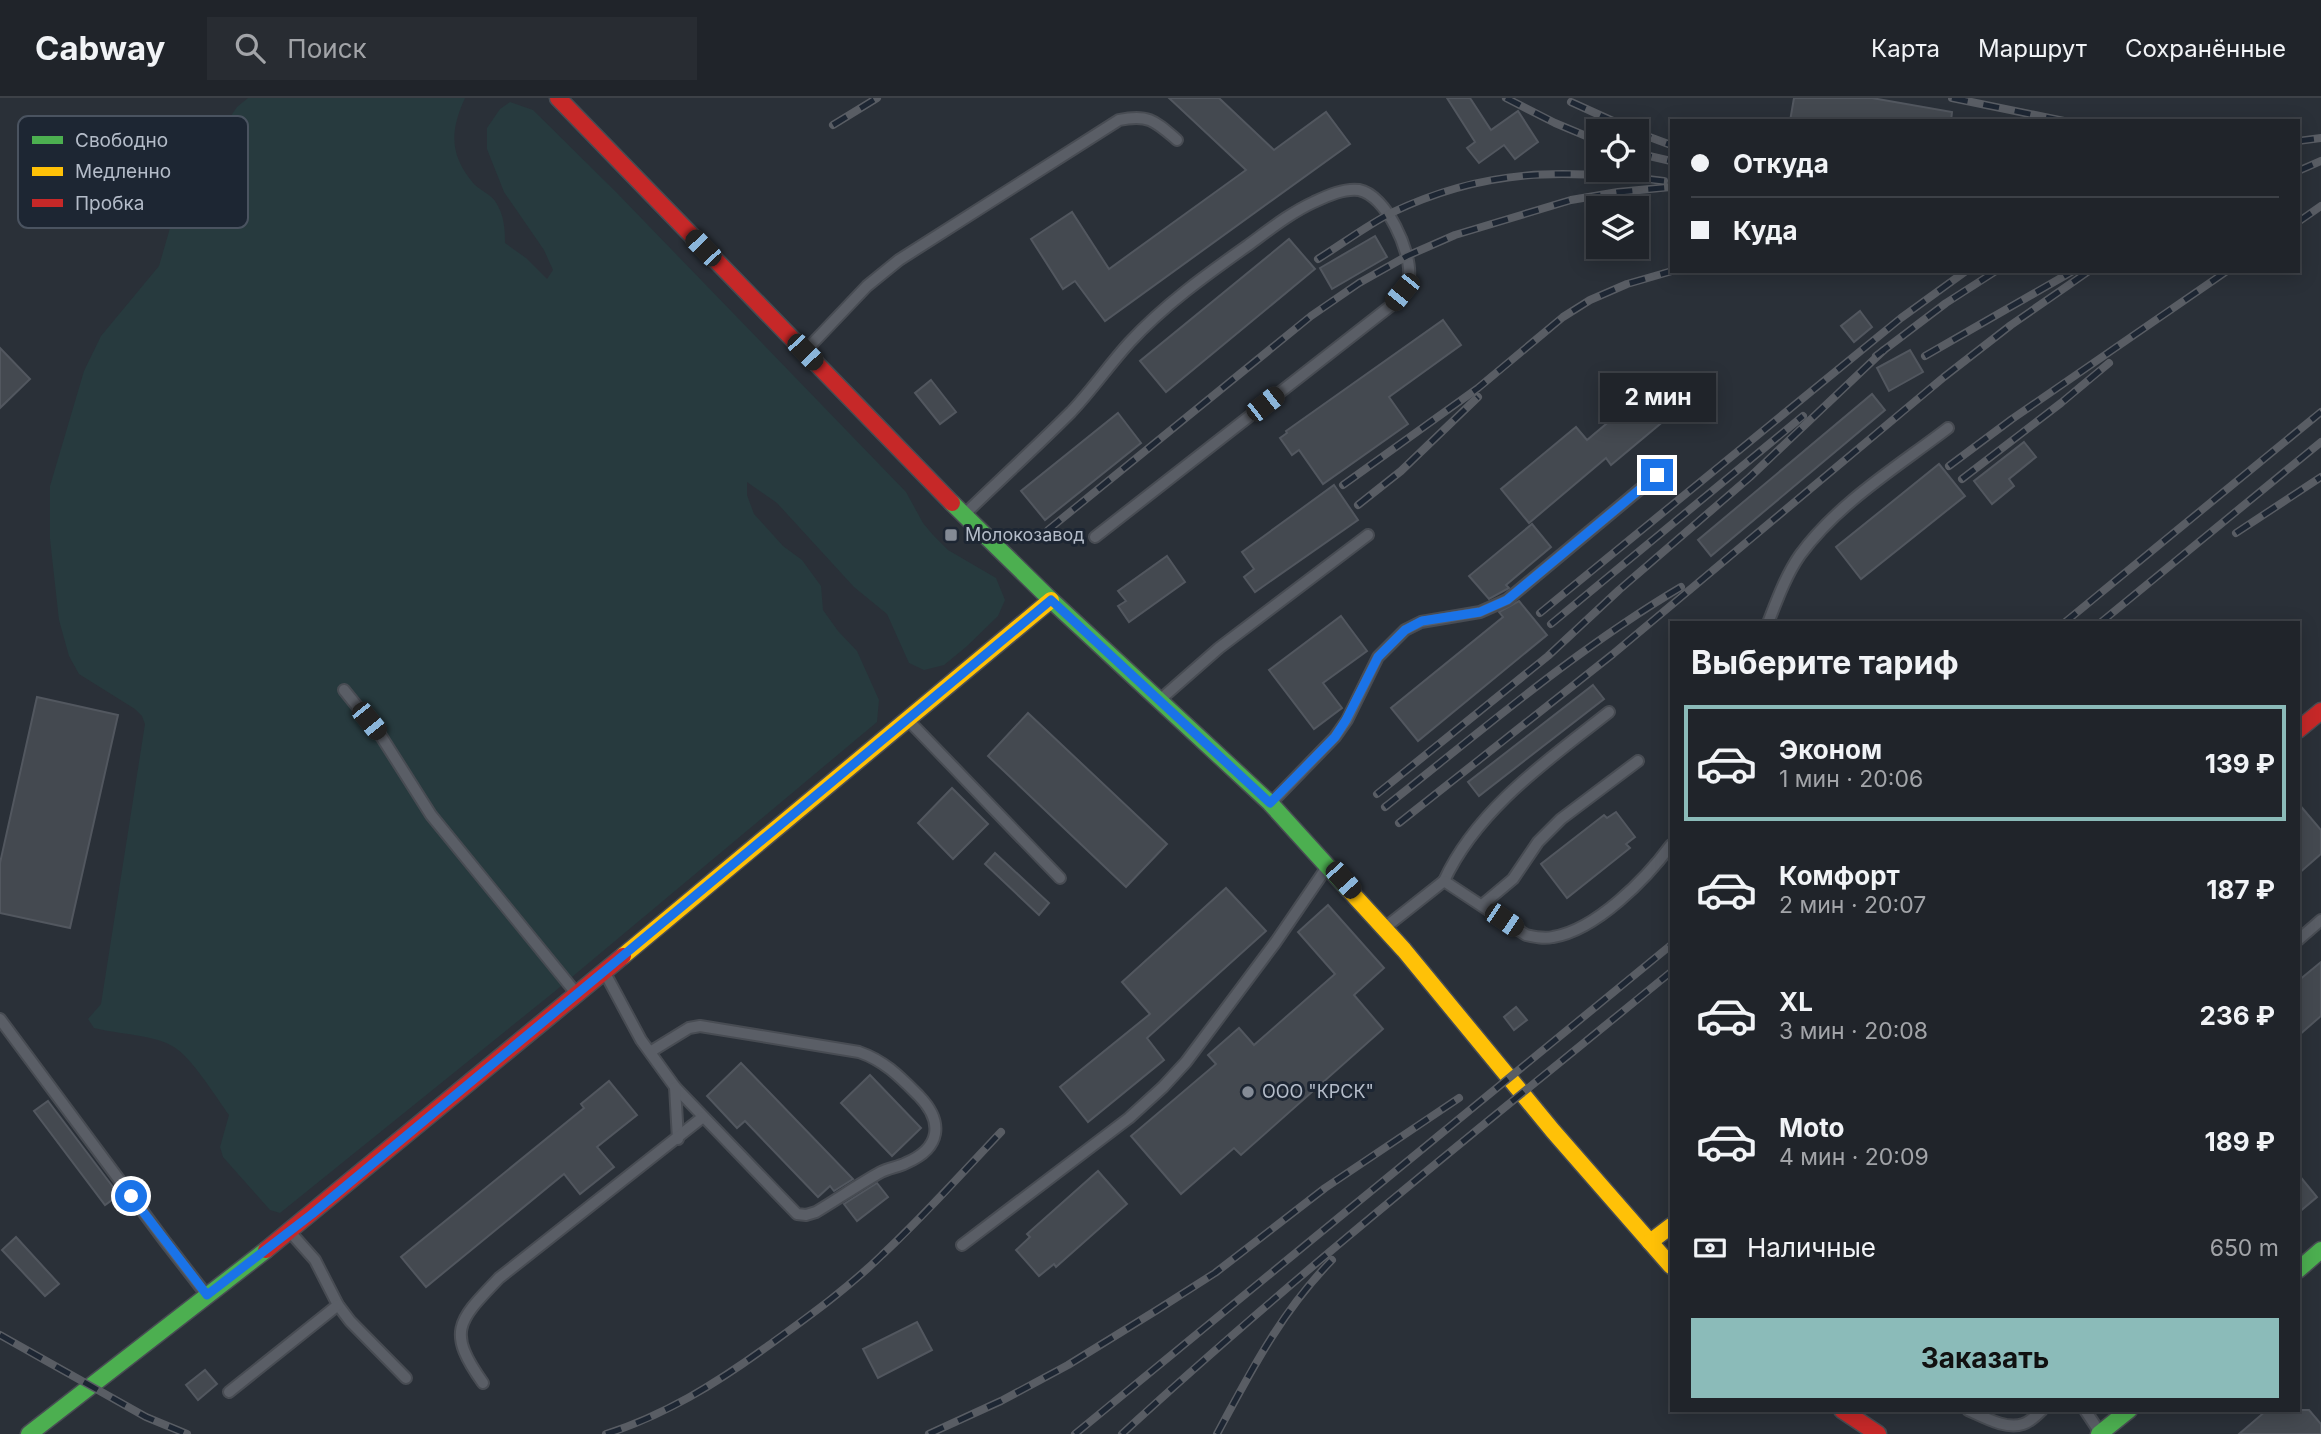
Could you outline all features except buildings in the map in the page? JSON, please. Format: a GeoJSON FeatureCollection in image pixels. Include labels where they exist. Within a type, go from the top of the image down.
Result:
{"type":"FeatureCollection","features":[{"type":"Feature","properties":{"kind":"main road"},"geometry":{"type":"LineString","coordinates":[[558,98],[964,514],[1051,600],[1270,803],[1385,928],[1553,1131],[1670,1265]]}},
{"type":"Feature","properties":{"kind":"main road"},"geometry":{"type":"LineString","coordinates":[[29,1434],[289,1231],[1051,600]]}},
{"type":"Feature","properties":{"kind":"main road"},"geometry":{"type":"LineString","coordinates":[[2300,728],[2321,711]]}},
{"type":"Feature","properties":{"kind":"main road"},"geometry":{"type":"LineString","coordinates":[[1650,1242],[1670,1227]]}},
{"type":"Feature","properties":{"kind":"main road"},"geometry":{"type":"LineString","coordinates":[[2300,1268],[2321,1250]]}},
{"type":"Feature","properties":{"kind":"main road"},"geometry":{"type":"LineString","coordinates":[[1845,1412],[1878,1434]]}},
{"type":"Feature","properties":{"kind":"main road"},"geometry":{"type":"LineString","coordinates":[[2100,1433],[2126,1412]]}},
{"type":"Feature","properties":{"kind":"lane"},"geometry":{"type":"LineString","coordinates":[[805,352],[867,286],[899,260],[1119,120],[1138,116],[1155,121],[1177,140]]}},
{"type":"Feature","properties":{"kind":"lane"},"geometry":{"type":"LineString","coordinates":[[964,514],[1071,411],[1129,342],[1154,317],[1193,285],[1313,202],[1346,190],[1360,190],[1379,201],[1389,214],[1409,267],[1408,279],[1393,304],[1095,537]]}},
{"type":"Feature","properties":{"kind":"lane"},"geometry":{"type":"LineString","coordinates":[[1769,621],[1786,580],[1800,556],[1822,528],[1840,510],[1948,428]]}},
{"type":"Feature","properties":{"kind":"lane"},"geometry":{"type":"LineString","coordinates":[[1270,803],[1335,737],[1378,657],[1405,630],[1422,621],[1480,612],[1507,600],[1657,475]]}},
{"type":"Feature","properties":{"kind":"lane"},"geometry":{"type":"LineString","coordinates":[[1159,699],[1219,648],[1368,535]]}},
{"type":"Feature","properties":{"kind":"lane"},"geometry":{"type":"LineString","coordinates":[[344,690],[381,736],[430,815],[576,993]]}},
{"type":"Feature","properties":{"kind":"lane"},"geometry":{"type":"LineString","coordinates":[[1385,928],[1444,881],[1455,858],[1468,840],[1510,794],[1609,712]]}},
{"type":"Feature","properties":{"kind":"lane"},"geometry":{"type":"LineString","coordinates":[[909,720],[1060,878]]}},
{"type":"Feature","properties":{"kind":"lane"},"geometry":{"type":"LineString","coordinates":[[1482,905],[1513,879],[1538,842],[1561,819],[1637,761]]}},
{"type":"Feature","properties":{"kind":"lane"},"geometry":{"type":"LineString","coordinates":[[1444,881],[1526,935],[1540,938],[1568,933],[1621,898],[1658,863],[1670,846]]}},
{"type":"Feature","properties":{"kind":"lane"},"geometry":{"type":"LineString","coordinates":[[962,1245],[1129,1118],[1163,1087],[1186,1062],[1275,943],[1329,865]]}},
{"type":"Feature","properties":{"kind":"lane"},"geometry":{"type":"LineString","coordinates":[[2300,938],[2321,920]]}},
{"type":"Feature","properties":{"kind":"lane"},"geometry":{"type":"LineString","coordinates":[[604,971],[628,1019],[650,1052],[675,1087],[797,1214],[816,1212],[883,1171],[919,1156],[929,1147],[936,1135],[937,1125],[926,1104],[891,1068],[859,1052],[700,1026],[689,1028],[650,1052]]}},
{"type":"Feature","properties":{"kind":"lane"},"geometry":{"type":"LineString","coordinates":[[0,1018],[207,1295]]}},
{"type":"Feature","properties":{"kind":"lane"},"geometry":{"type":"LineString","coordinates":[[675,1087],[678,1139]]}},
{"type":"Feature","properties":{"kind":"lane"},"geometry":{"type":"LineString","coordinates":[[483,1383],[466,1358],[461,1345],[463,1324],[476,1302],[499,1278],[703,1117]]}},
{"type":"Feature","properties":{"kind":"lane"},"geometry":{"type":"LineString","coordinates":[[289,1231],[315,1260],[338,1305],[350,1321],[406,1378]]}},
{"type":"Feature","properties":{"kind":"lane"},"geometry":{"type":"LineString","coordinates":[[229,1392],[338,1305]]}},
{"type":"Feature","properties":{"kind":"lane"},"geometry":{"type":"LineString","coordinates":[[1972,1412],[2011,1426],[2025,1424],[2040,1412]]}},
{"type":"Feature","properties":{"kind":"lane"},"geometry":{"type":"LineString","coordinates":[[2086,1412],[2100,1433]]}},
{"type":"Feature","properties":{"kind":"green space"},"geometry":{"type":"Polygon","coordinates":[[[248,98],[465,98],[457,121],[454,142],[460,163],[474,184],[498,206],[503,221],[505,243],[526,258],[547,279],[553,270],[544,250],[504,192],[487,149],[487,128],[500,109],[510,102],[533,110],[906,492],[933,535],[948,550],[996,578],[1005,600],[998,616],[966,647],[944,665],[924,670],[909,663],[887,614],[854,587],[777,503],[747,482],[747,495],[754,514],[783,546],[802,560],[821,586],[823,610],[857,651],[879,700],[877,722],[554,992],[280,1213],[270,1210],[223,1157],[220,1147],[229,1115],[181,1052],[166,1043],[147,1037],[94,1028],[88,1019],[101,1004],[145,724],[135,709],[79,674],[69,656],[59,620],[50,539],[50,486],[84,371],[101,336],[159,266],[170,228],[248,228],[248,116],[231,116],[248,98]]]}},
{"type":"Feature","properties":{"kind":"railway"},"geometry":{"type":"LineString","coordinates":[[833,125],[877,98]]}},
{"type":"Feature","properties":{"kind":"railway"},"geometry":{"type":"LineString","coordinates":[[1506,98],[1586,136]]}},
{"type":"Feature","properties":{"kind":"railway"},"geometry":{"type":"LineString","coordinates":[[1952,98],[2054,119]]}},
{"type":"Feature","properties":{"kind":"railway"},"geometry":{"type":"LineString","coordinates":[[1571,102],[1609,119]]}},
{"type":"Feature","properties":{"kind":"railway"},"geometry":{"type":"LineString","coordinates":[[1649,137],[1670,145]]}},
{"type":"Feature","properties":{"kind":"railway"},"geometry":{"type":"LineString","coordinates":[[2300,141],[2321,138]]}},
{"type":"Feature","properties":{"kind":"railway"},"geometry":{"type":"LineString","coordinates":[[1649,156],[1670,161]]}},
{"type":"Feature","properties":{"kind":"railway"},"geometry":{"type":"LineString","coordinates":[[2300,170],[2321,161]]}},
{"type":"Feature","properties":{"kind":"railway"},"geometry":{"type":"LineString","coordinates":[[1318,259],[1391,213],[1459,187],[1492,180],[1558,174],[1664,181]]}},
{"type":"Feature","properties":{"kind":"railway"},"geometry":{"type":"LineString","coordinates":[[1048,530],[1311,316],[1359,283],[1407,256],[1455,235],[1571,200],[1670,187]]}},
{"type":"Feature","properties":{"kind":"railway"},"geometry":{"type":"LineString","coordinates":[[2300,221],[2321,206]]}},
{"type":"Feature","properties":{"kind":"railway"},"geometry":{"type":"LineString","coordinates":[[1343,485],[1478,388],[1563,317],[1590,300],[1627,284],[1670,272]]}},
{"type":"Feature","properties":{"kind":"railway"},"geometry":{"type":"LineString","coordinates":[[1540,613],[1901,318],[1963,273]]}},
{"type":"Feature","properties":{"kind":"railway"},"geometry":{"type":"LineString","coordinates":[[1876,356],[1946,303],[1993,273]]}},
{"type":"Feature","properties":{"kind":"railway"},"geometry":{"type":"LineString","coordinates":[[1925,356],[2070,273]]}},
{"type":"Feature","properties":{"kind":"railway"},"geometry":{"type":"LineString","coordinates":[[1399,823],[1613,654],[1944,377],[2011,325],[2086,273]]}},
{"type":"Feature","properties":{"kind":"railway"},"geometry":{"type":"LineString","coordinates":[[1949,466],[2012,419],[2224,273]]}},
{"type":"Feature","properties":{"kind":"railway"},"geometry":{"type":"LineString","coordinates":[[1377,794],[1548,656],[1619,590],[1750,477],[1884,350]]}},
{"type":"Feature","properties":{"kind":"railway"},"geometry":{"type":"LineString","coordinates":[[1962,479],[2109,363]]}},
{"type":"Feature","properties":{"kind":"railway"},"geometry":{"type":"LineString","coordinates":[[1358,505],[1401,471],[1478,397]]}},
{"type":"Feature","properties":{"kind":"railway"},"geometry":{"type":"LineString","coordinates":[[2066,621],[2321,412]]}},
{"type":"Feature","properties":{"kind":"railway"},"geometry":{"type":"LineString","coordinates":[[1551,624],[1803,416]]}},
{"type":"Feature","properties":{"kind":"railway"},"geometry":{"type":"LineString","coordinates":[[2102,621],[2321,442]]}},
{"type":"Feature","properties":{"kind":"railway"},"geometry":{"type":"LineString","coordinates":[[2236,533],[2321,477]]}},
{"type":"Feature","properties":{"kind":"railway"},"geometry":{"type":"LineString","coordinates":[[1385,807],[1566,664],[1681,587]]}},
{"type":"Feature","properties":{"kind":"railway"},"geometry":{"type":"LineString","coordinates":[[1075,1434],[1670,946]]}},
{"type":"Feature","properties":{"kind":"railway"},"geometry":{"type":"LineString","coordinates":[[1122,1434],[1324,1256],[1670,973]]}},
{"type":"Feature","properties":{"kind":"railway"},"geometry":{"type":"LineString","coordinates":[[929,1434],[1001,1401],[1068,1365],[1157,1310],[1215,1273],[1325,1188],[1459,1098]]}},
{"type":"Feature","properties":{"kind":"railway"},"geometry":{"type":"LineString","coordinates":[[606,1434],[649,1418],[708,1386],[825,1304],[898,1240],[1001,1132]]}},
{"type":"Feature","properties":{"kind":"railway"},"geometry":{"type":"LineString","coordinates":[[1217,1434],[1282,1321],[1332,1260]]}},
{"type":"Feature","properties":{"kind":"railway"},"geometry":{"type":"LineString","coordinates":[[0,1335],[146,1417],[187,1434]]}},
{"type":"Feature","properties":{"kind":"traffic: fast"},"geometry":{"type":"LineString","coordinates":[[952,503],[1051,600],[1270,803],[1349,890]]}},
{"type":"Feature","properties":{"kind":"traffic: fast"},"geometry":{"type":"LineString","coordinates":[[29,1434],[266,1250]]}},
{"type":"Feature","properties":{"kind":"traffic: fast"},"geometry":{"type":"LineString","coordinates":[[2300,1268],[2321,1250]]}},
{"type":"Feature","properties":{"kind":"traffic: fast"},"geometry":{"type":"LineString","coordinates":[[2099,1434],[2126,1412]]}},
{"type":"Feature","properties":{"kind":"traffic: slow"},"geometry":{"type":"LineString","coordinates":[[623,956],[1051,600]]}},
{"type":"Feature","properties":{"kind":"traffic: slow"},"geometry":{"type":"LineString","coordinates":[[1349,890],[1404,950],[1553,1131],[1650,1242],[1670,1227]]}},
{"type":"Feature","properties":{"kind":"traffic: slow"},"geometry":{"type":"LineString","coordinates":[[1650,1242],[1670,1265]]}},
{"type":"Feature","properties":{"kind":"traffic: jam"},"geometry":{"type":"LineString","coordinates":[[558,98],[952,503]]}},
{"type":"Feature","properties":{"kind":"traffic: jam"},"geometry":{"type":"LineString","coordinates":[[2300,728],[2321,711]]}},
{"type":"Feature","properties":{"kind":"traffic: jam"},"geometry":{"type":"LineString","coordinates":[[266,1250],[623,956]]}},
{"type":"Feature","properties":{"kind":"traffic: jam"},"geometry":{"type":"LineString","coordinates":[[1845,1412],[1878,1434]]}},
{"type":"Feature","properties":{"kind":"place","name":"Молокозавод"},"geometry":{"type":"Point","coordinates":[951,535]}},
{"type":"Feature","properties":{"kind":"place","name":"ООО \"КРСК\""},"geometry":{"type":"Point","coordinates":[1248,1092]}},
{"type":"Feature","properties":{"kind":"route"},"geometry":{"type":"LineString","coordinates":[[131,1196],[207,1295],[312,1214],[1051,600],[1270,803],[1335,737],[1378,657],[1405,630],[1422,621],[1480,612],[1507,600],[1657,475]]}}]}
